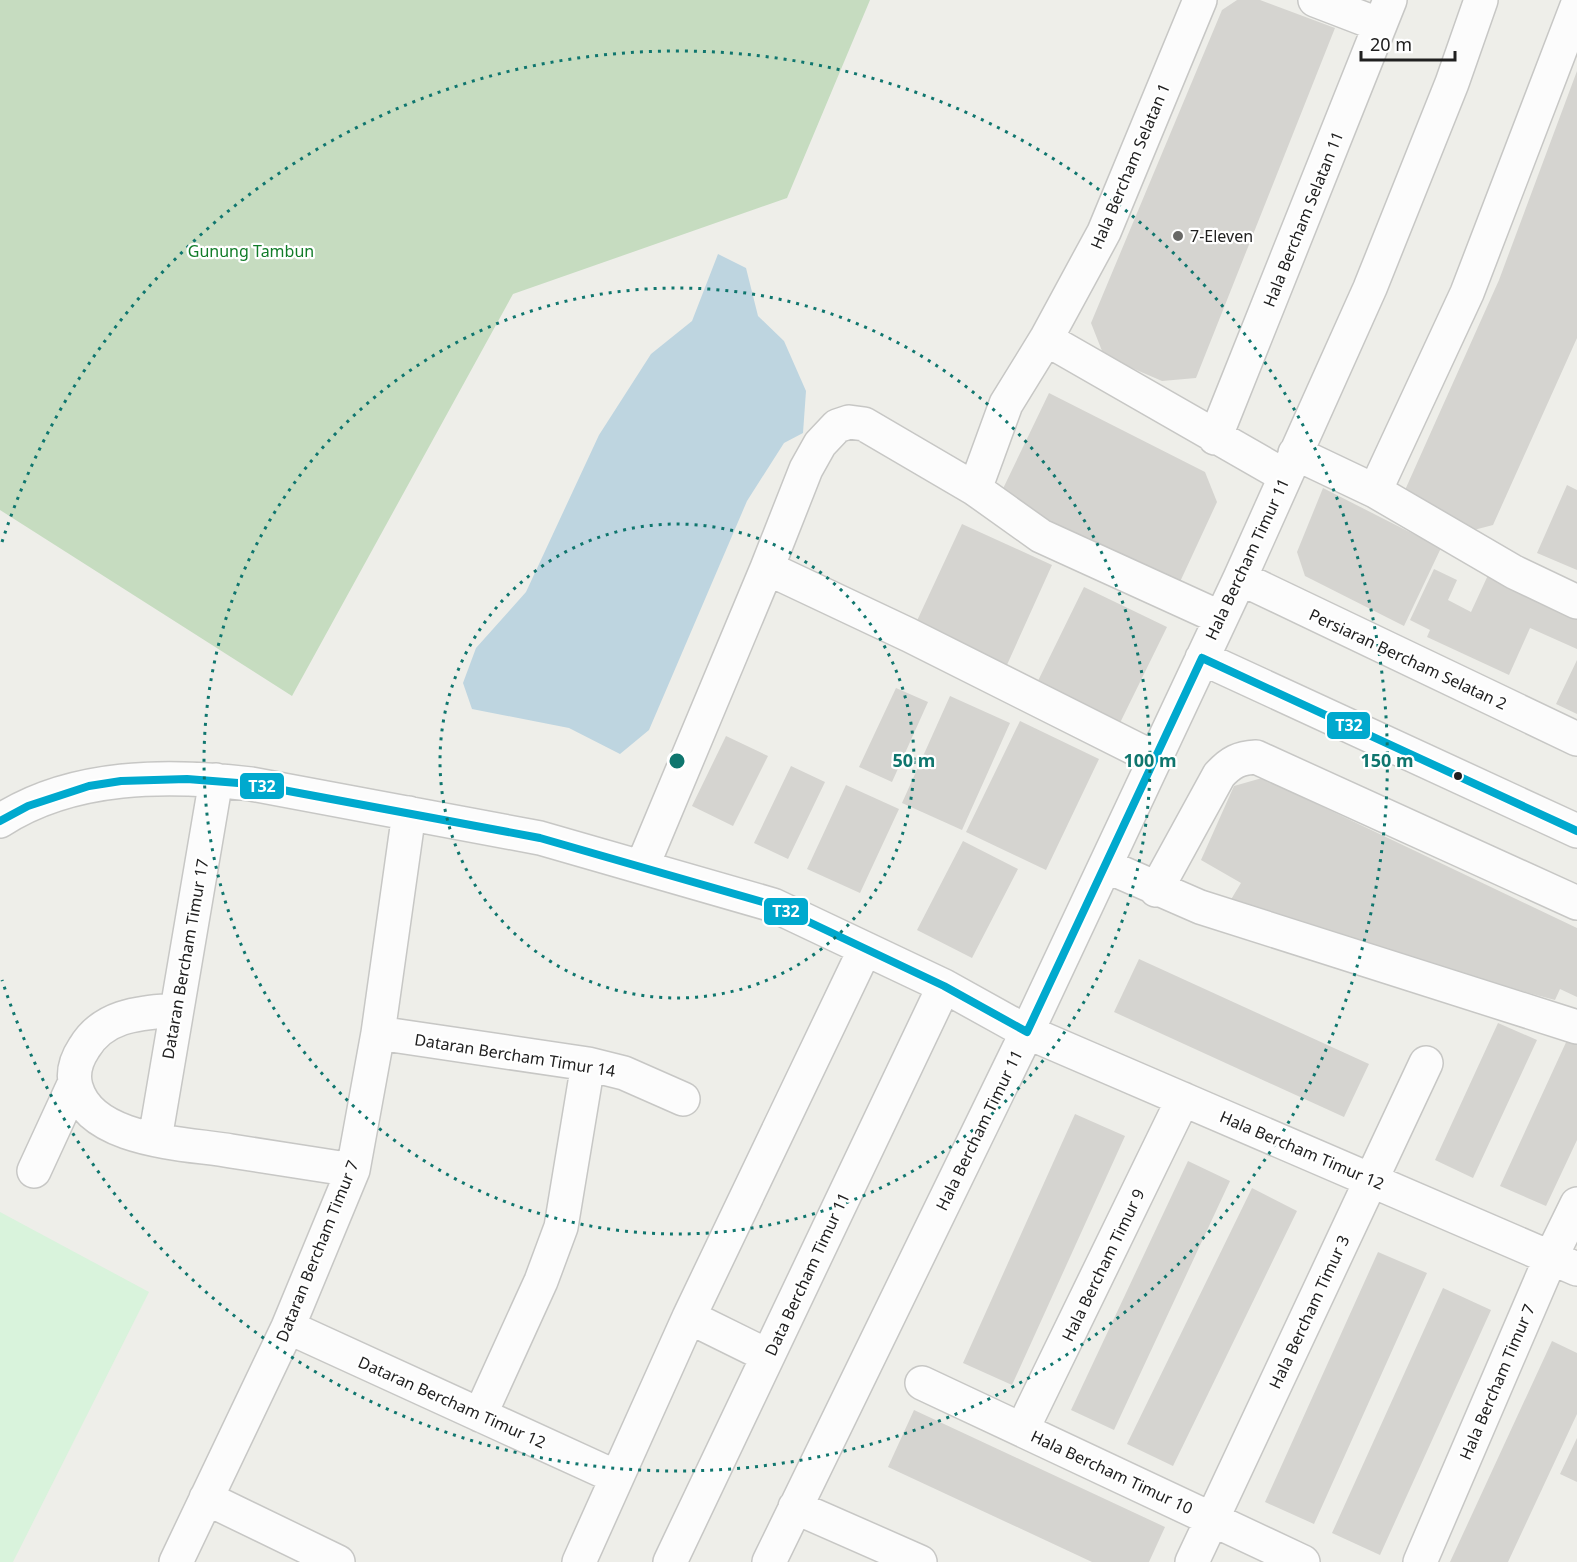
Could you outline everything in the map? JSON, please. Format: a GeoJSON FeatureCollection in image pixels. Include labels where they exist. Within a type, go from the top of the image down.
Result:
{"type":"FeatureCollection","features":[{"type":"Feature","properties":{"kind":"street","name":"Hala Bercham Selatan 1"},"geometry":{"type":"LineString","coordinates":[[975,489],[1006,404],[1046,339],[1104,232],[1200,0]]}},
{"type":"Feature","properties":{"kind":"street"},"geometry":{"type":"LineString","coordinates":[[1315,0],[1385,12]]}},
{"type":"Feature","properties":{"kind":"street","name":"Hala Bercham Timur 11"},"geometry":{"type":"LineString","coordinates":[[770,1562],[1027,1032],[1240,578],[1374,278],[1448,93],[1481,0]]}},
{"type":"Feature","properties":{"kind":"street"},"geometry":{"type":"LineString","coordinates":[[1375,491],[1467,293],[1577,6]]}},
{"type":"Feature","properties":{"kind":"street","name":"Hala Bercham Selatan 11"},"geometry":{"type":"LineString","coordinates":[[1215,438],[1385,12]]}},
{"type":"Feature","properties":{"kind":"street"},"geometry":{"type":"LineString","coordinates":[[1046,339],[1215,438],[1290,465],[1375,491],[1514,572],[1577,602]]}},
{"type":"Feature","properties":{"kind":"street"},"geometry":{"type":"LineString","coordinates":[[642,867],[806,469],[820,444],[837,426],[849,422],[864,424],[975,489],[1041,536],[1221,618]]}},
{"type":"Feature","properties":{"kind":"street"},"geometry":{"type":"LineString","coordinates":[[767,568],[909,635],[1154,758]]}},
{"type":"Feature","properties":{"kind":"street","name":"Persiaran Bercham Selatan 2"},"geometry":{"type":"LineString","coordinates":[[1240,578],[1577,739]]}},
{"type":"Feature","properties":{"kind":"street"},"geometry":{"type":"LineString","coordinates":[[1202,658],[1577,831]]}},
{"type":"Feature","properties":{"kind":"street"},"geometry":{"type":"LineString","coordinates":[[1156,890],[1219,775],[1229,764],[1241,758],[1256,757],[1577,903]]}},
{"type":"Feature","properties":{"kind":"street","name":"Hala Bercham Timur 12"},"geometry":{"type":"LineString","coordinates":[[0,821],[60,793],[112,781],[216,780],[540,838],[773,905],[944,986],[1027,1032],[1564,1263]]}},
{"type":"Feature","properties":{"kind":"street","name":"Dataran Bercham Timur 17"},"geometry":{"type":"LineString","coordinates":[[155,1139],[216,780]]}},
{"type":"Feature","properties":{"kind":"street","name":"Dataran Bercham Timur 7"},"geometry":{"type":"LineString","coordinates":[[176,1562],[288,1328],[353,1170],[378,1033],[409,813]]}},
{"type":"Feature","properties":{"kind":"street"},"geometry":{"type":"LineString","coordinates":[[1106,866],[1156,890],[1200,907],[1577,1027]]}},
{"type":"Feature","properties":{"kind":"street"},"geometry":{"type":"LineString","coordinates":[[579,1562],[689,1317],[865,949]]}},
{"type":"Feature","properties":{"kind":"street","name":"Data Bercham Timur 11"},"geometry":{"type":"LineString","coordinates":[[670,1562],[944,986]]}},
{"type":"Feature","properties":{"kind":"street"},"geometry":{"type":"LineString","coordinates":[[34,1171],[75,1082],[77,1058],[88,1041],[103,1027],[120,1017],[176,1010]]}},
{"type":"Feature","properties":{"kind":"street","name":"Dataran Bercham Timur 14"},"geometry":{"type":"LineString","coordinates":[[378,1033],[588,1064],[632,1076],[683,1099]]}},
{"type":"Feature","properties":{"kind":"street","name":"Hala Bercham Timur 3"},"geometry":{"type":"LineString","coordinates":[[1192,1562],[1426,1063]]}},
{"type":"Feature","properties":{"kind":"street"},"geometry":{"type":"LineString","coordinates":[[480,1415],[541,1281],[561,1227],[588,1064]]}},
{"type":"Feature","properties":{"kind":"street"},"geometry":{"type":"LineString","coordinates":[[75,1082],[88,1111],[108,1124],[129,1133],[353,1170]]}},
{"type":"Feature","properties":{"kind":"street","name":"Hala Bercham Timur 9"},"geometry":{"type":"LineString","coordinates":[[1022,1430],[1183,1099]]}},
{"type":"Feature","properties":{"kind":"street","name":"Hala Bercham Timur 7"},"geometry":{"type":"LineString","coordinates":[[1420,1562],[1564,1263],[1577,1204]]}},
{"type":"Feature","properties":{"kind":"street"},"geometry":{"type":"LineString","coordinates":[[689,1317],[768,1356]]}},
{"type":"Feature","properties":{"kind":"street","name":"Dataran Bercham Timur 12"},"geometry":{"type":"LineString","coordinates":[[288,1328],[616,1477]]}},
{"type":"Feature","properties":{"kind":"street","name":"Hala Bercham Timur 10"},"geometry":{"type":"LineString","coordinates":[[921,1383],[1303,1562]]}},
{"type":"Feature","properties":{"kind":"street"},"geometry":{"type":"LineString","coordinates":[[206,1498],[338,1562]]}},
{"type":"Feature","properties":{"kind":"street"},"geometry":{"type":"LineString","coordinates":[[795,1507],[920,1562]]}},
{"type":"Feature","properties":{"kind":"green space","name":"Gunung Tambun"},"geometry":{"type":"Polygon","coordinates":[[[0,0],[870,0],[787,198],[513,294],[292,696],[0,510],[0,0]]]}},
{"type":"Feature","properties":{"kind":"green space"},"geometry":{"type":"Polygon","coordinates":[[[0,1212],[149,1292],[13,1562],[0,1562],[0,1212]]]}},
{"type":"Feature","properties":{"kind":"water"},"geometry":{"type":"Polygon","coordinates":[[[718,254],[746,268],[758,316],[784,341],[806,391],[803,433],[784,443],[747,501],[649,730],[620,754],[569,728],[472,709],[463,683],[476,648],[526,592],[599,435],[651,354],[692,321],[718,254]]]}},
{"type":"Feature","properties":{"kind":"building"},"geometry":{"type":"Polygon","coordinates":[[[1237,0],[1260,0],[1335,28],[1196,378],[1162,381],[1104,356],[1091,323],[1222,10],[1237,0]]]}},
{"type":"Feature","properties":{"kind":"building"},"geometry":{"type":"Polygon","coordinates":[[[1577,71],[1577,338],[1493,525],[1470,531],[1401,499],[1499,280],[1577,71]]]}},
{"type":"Feature","properties":{"kind":"building"},"geometry":{"type":"Polygon","coordinates":[[[1049,393],[1205,472],[1217,502],[1179,584],[998,499],[1049,393]]]}},
{"type":"Feature","properties":{"kind":"building"},"geometry":{"type":"Polygon","coordinates":[[[1567,485],[1577,490],[1577,570],[1537,553],[1567,485]]]}},
{"type":"Feature","properties":{"kind":"building"},"geometry":{"type":"Polygon","coordinates":[[[1323,488],[1441,548],[1404,626],[1305,576],[1297,552],[1323,488]]]}},
{"type":"Feature","properties":{"kind":"building"},"geometry":{"type":"Polygon","coordinates":[[[962,524],[1052,565],[1006,667],[915,625],[962,524]]]}},
{"type":"Feature","properties":{"kind":"building"},"geometry":{"type":"Polygon","coordinates":[[[1434,569],[1457,580],[1448,600],[1471,612],[1489,573],[1577,613],[1577,649],[1530,628],[1509,675],[1427,637],[1430,630],[1410,620],[1434,569]]]}},
{"type":"Feature","properties":{"kind":"building"},"geometry":{"type":"Polygon","coordinates":[[[1084,587],[1167,627],[1117,729],[1034,689],[1084,587]]]}},
{"type":"Feature","properties":{"kind":"building"},"geometry":{"type":"Polygon","coordinates":[[[1577,660],[1577,714],[1556,704],[1577,660]]]}},
{"type":"Feature","properties":{"kind":"building"},"geometry":{"type":"Polygon","coordinates":[[[896,688],[928,702],[892,782],[859,767],[896,688]]]}},
{"type":"Feature","properties":{"kind":"building"},"geometry":{"type":"Polygon","coordinates":[[[950,696],[1010,723],[962,830],[902,803],[950,696]]]}},
{"type":"Feature","properties":{"kind":"building"},"geometry":{"type":"Polygon","coordinates":[[[1020,721],[1099,759],[1046,870],[966,832],[1020,721]]]}},
{"type":"Feature","properties":{"kind":"building"},"geometry":{"type":"Polygon","coordinates":[[[726,736],[768,756],[733,826],[692,806],[726,736]]]}},
{"type":"Feature","properties":{"kind":"building"},"geometry":{"type":"Polygon","coordinates":[[[791,766],[825,782],[788,859],[754,843],[791,766]]]}},
{"type":"Feature","properties":{"kind":"building"},"geometry":{"type":"Polygon","coordinates":[[[1262,778],[1577,928],[1577,997],[1560,989],[1555,1000],[1224,911],[1241,883],[1201,860],[1234,786],[1262,778]]]}},
{"type":"Feature","properties":{"kind":"building"},"geometry":{"type":"Polygon","coordinates":[[[846,785],[899,809],[860,893],[807,869],[846,785]]]}},
{"type":"Feature","properties":{"kind":"building"},"geometry":{"type":"Polygon","coordinates":[[[963,841],[1018,869],[972,958],[917,930],[963,841]]]}},
{"type":"Feature","properties":{"kind":"building"},"geometry":{"type":"Polygon","coordinates":[[[1139,959],[1369,1064],[1344,1117],[1114,1012],[1139,959]]]}},
{"type":"Feature","properties":{"kind":"building"},"geometry":{"type":"Polygon","coordinates":[[[1498,1023],[1537,1040],[1473,1178],[1435,1160],[1498,1023]]]}},
{"type":"Feature","properties":{"kind":"building"},"geometry":{"type":"Polygon","coordinates":[[[1568,1038],[1577,1043],[1577,1140],[1546,1206],[1500,1186],[1568,1038]]]}},
{"type":"Feature","properties":{"kind":"building"},"geometry":{"type":"Polygon","coordinates":[[[1075,1114],[1125,1136],[1012,1385],[963,1363],[1075,1114]]]}},
{"type":"Feature","properties":{"kind":"building"},"geometry":{"type":"Polygon","coordinates":[[[1188,1161],[1230,1181],[1114,1430],[1071,1410],[1188,1161]]]}},
{"type":"Feature","properties":{"kind":"building"},"geometry":{"type":"Polygon","coordinates":[[[1252,1188],[1297,1211],[1173,1466],[1127,1444],[1252,1188]]]}},
{"type":"Feature","properties":{"kind":"building"},"geometry":{"type":"Polygon","coordinates":[[[1378,1252],[1427,1273],[1314,1524],[1265,1502],[1378,1252]]]}},
{"type":"Feature","properties":{"kind":"building"},"geometry":{"type":"Polygon","coordinates":[[[1443,1288],[1491,1310],[1380,1555],[1332,1533],[1443,1288]]]}},
{"type":"Feature","properties":{"kind":"building"},"geometry":{"type":"Polygon","coordinates":[[[1552,1341],[1577,1353],[1577,1414],[1508,1562],[1450,1562],[1552,1341]]]}},
{"type":"Feature","properties":{"kind":"building"},"geometry":{"type":"Polygon","coordinates":[[[914,1410],[1165,1527],[1149,1562],[1092,1562],[888,1467],[914,1410]]]}},
{"type":"Feature","properties":{"kind":"building"},"geometry":{"type":"Polygon","coordinates":[[[1577,1438],[1577,1482],[1560,1474],[1577,1438]]]}},
{"type":"Feature","properties":{"kind":"transit line","name":"T32"},"geometry":{"type":"LineString","coordinates":[[1202,658],[1577,831]]}},
{"type":"Feature","properties":{"kind":"transit line","name":"T32"},"geometry":{"type":"LineString","coordinates":[[1027,1032],[1202,658]]}},
{"type":"Feature","properties":{"kind":"transit line","name":"T32"},"geometry":{"type":"LineString","coordinates":[[0,821],[28,806],[89,786],[121,781],[187,779],[251,784],[540,838],[773,905],[944,986],[1027,1032]]}},
{"type":"Feature","properties":{"kind":"place","name":"7-Eleven"},"geometry":{"type":"Point","coordinates":[1178,236]}}]}
